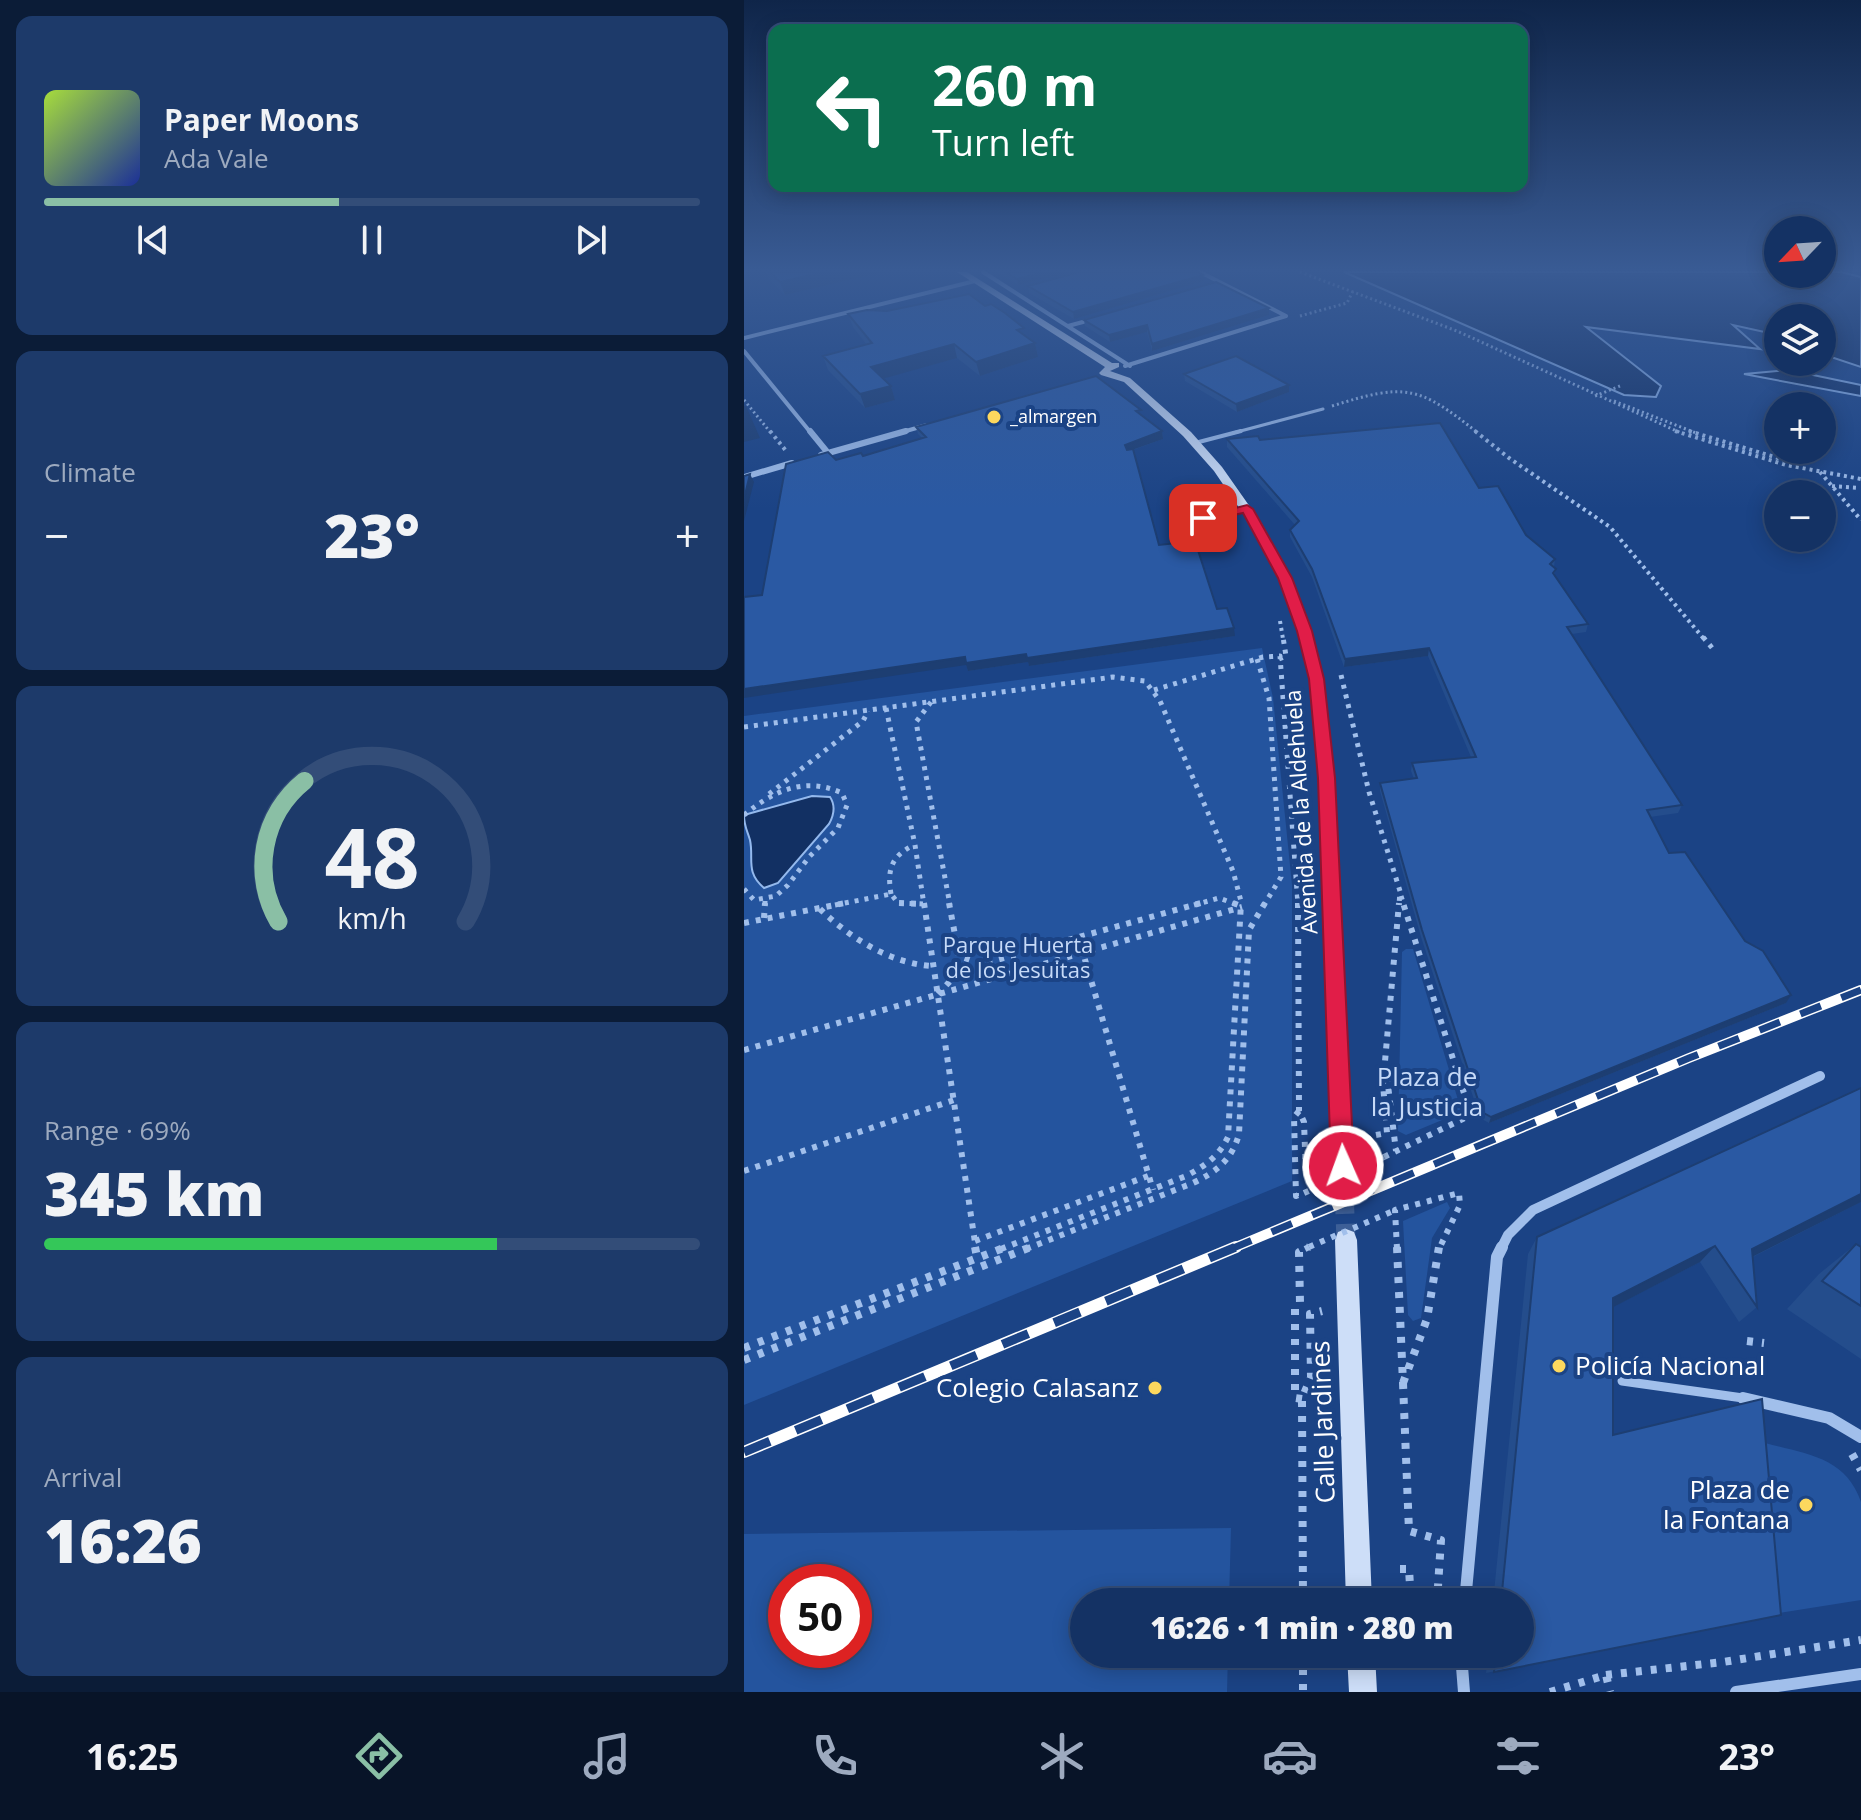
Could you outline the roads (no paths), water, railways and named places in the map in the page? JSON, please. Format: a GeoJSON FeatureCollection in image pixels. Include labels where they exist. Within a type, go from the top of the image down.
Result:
{"type":"FeatureCollection","features":[{"type":"Feature","properties":{"kind":"main road"},"geometry":{"type":"LineString","coordinates":[[1072,351],[1103,373],[1125,369]]}},
{"type":"Feature","properties":{"kind":"main road","name":"Avenida de la Aldehuela"},"geometry":{"type":"LineString","coordinates":[[1125,369],[1195,443],[1247,509],[1285,578],[1305,631],[1316,679],[1327,778],[1343,1166]]}},
{"type":"Feature","properties":{"kind":"main road","name":"Calle Jardines"},"geometry":{"type":"LineString","coordinates":[[1346,1240],[1358,1588]]}},
{"type":"Feature","properties":{"kind":"main road"},"geometry":{"type":"LineString","coordinates":[[1362,1668],[1363,1692]]}},
{"type":"Feature","properties":{"kind":"street"},"geometry":{"type":"LineString","coordinates":[[744,351],[828,453]]}},
{"type":"Feature","properties":{"kind":"street","name":"Avenida de la Aldehuela"},"geometry":{"type":"LineString","coordinates":[[1101,351],[1125,369]]}},
{"type":"Feature","properties":{"kind":"street"},"geometry":{"type":"LineString","coordinates":[[1125,369],[1180,351]]}},
{"type":"Feature","properties":{"kind":"street"},"geometry":{"type":"LineString","coordinates":[[817,456],[935,423]]}},
{"type":"Feature","properties":{"kind":"street"},"geometry":{"type":"LineString","coordinates":[[744,477],[795,462]]}},
{"type":"Feature","properties":{"kind":"street"},"geometry":{"type":"LineString","coordinates":[[1466,1588],[1497,1257],[1508,1235],[1533,1210],[1820,1076]]}},
{"type":"Feature","properties":{"kind":"street"},"geometry":{"type":"LineString","coordinates":[[1743,1398],[1829,1418],[1861,1437]]}},
{"type":"Feature","properties":{"kind":"street"},"geometry":{"type":"LineString","coordinates":[[1462,1668],[1464,1692]]}},
{"type":"Feature","properties":{"kind":"street"},"geometry":{"type":"LineString","coordinates":[[1736,1692],[1861,1674]]}},
{"type":"Feature","properties":{"kind":"lane"},"geometry":{"type":"LineString","coordinates":[[1195,443],[1323,409]]}},
{"type":"Feature","properties":{"kind":"lane"},"geometry":{"type":"LineString","coordinates":[[1203,518],[1247,509]]}},
{"type":"Feature","properties":{"kind":"lane"},"geometry":{"type":"LineString","coordinates":[[1622,1381],[1743,1398]]}},
{"type":"Feature","properties":{"kind":"tunnel"},"geometry":{"type":"LineString","coordinates":[[1343,1166],[1346,1240]]}},
{"type":"Feature","properties":{"kind":"railway"},"geometry":{"type":"LineString","coordinates":[[1231,1249],[1689,1058],[1861,990]]}},
{"type":"Feature","properties":{"kind":"railway"},"geometry":{"type":"LineString","coordinates":[[744,1452],[1236,1247]]}},
{"type":"Feature","properties":{"kind":"place","name":"_almargen"},"geometry":{"type":"Point","coordinates":[994,417]}},
{"type":"Feature","properties":{"kind":"place","name":"Policía Nacional"},"geometry":{"type":"Point","coordinates":[1559,1366]}},
{"type":"Feature","properties":{"kind":"place","name":"Colegio Calasanz"},"geometry":{"type":"Point","coordinates":[1155,1388]}},
{"type":"Feature","properties":{"kind":"place","name":"Plaza de la Fontana"},"geometry":{"type":"Point","coordinates":[1806,1505]}},
{"type":"Feature","properties":{"kind":"park label","name":"Parque Huerta de los Jesuitas"},"geometry":{"type":"Point","coordinates":[1018,958]}},
{"type":"Feature","properties":{"kind":"park label","name":"Plaza de la Justicia"},"geometry":{"type":"Point","coordinates":[1427,1092]}}]}
